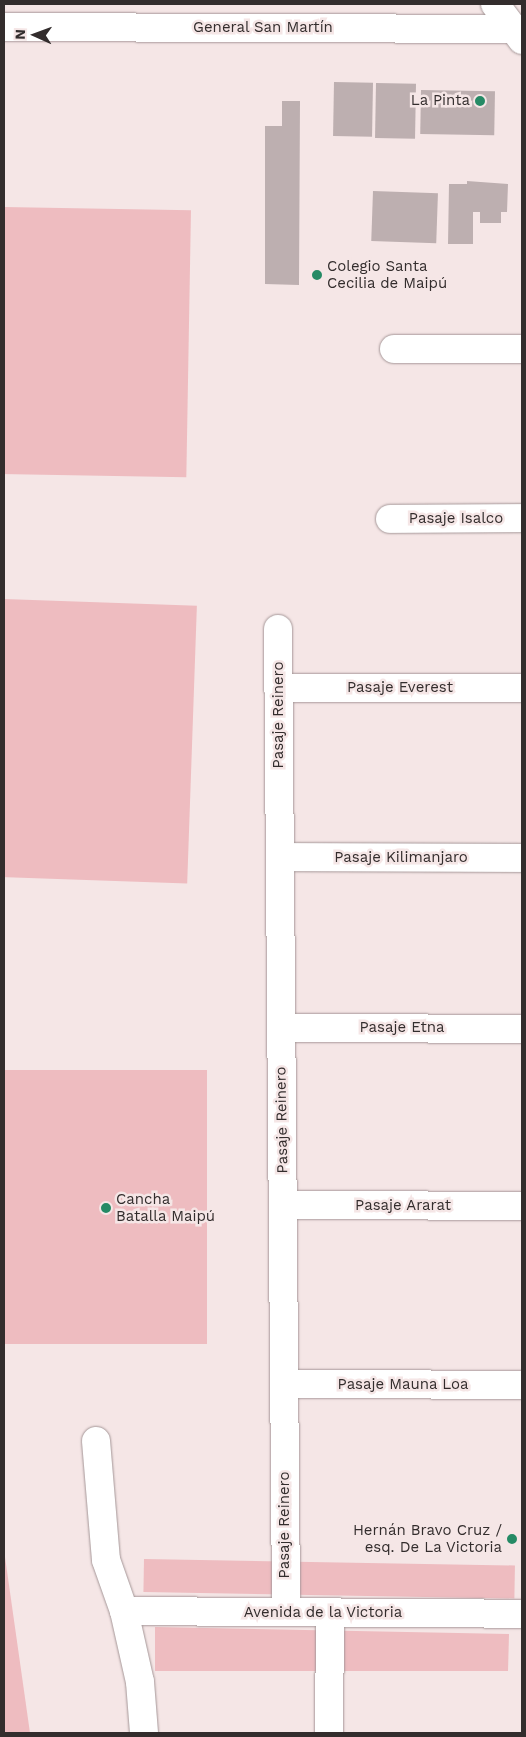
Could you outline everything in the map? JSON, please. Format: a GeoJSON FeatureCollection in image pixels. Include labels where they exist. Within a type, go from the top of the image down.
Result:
{"type":"FeatureCollection","features":[{"type":"Feature","properties":{"kind":"street"},"geometry":{"type":"LineString","coordinates":[[495,4],[519,32]]}},
{"type":"Feature","properties":{"kind":"street","name":"General San Martín"},"geometry":{"type":"LineString","coordinates":[[4,27],[137,15],[519,32]]}},
{"type":"Feature","properties":{"kind":"street"},"geometry":{"type":"LineString","coordinates":[[394,349],[522,349]]}},
{"type":"Feature","properties":{"kind":"street","name":"Pasaje Isalco"},"geometry":{"type":"LineString","coordinates":[[390,519],[522,518]]}},
{"type":"Feature","properties":{"kind":"street","name":"Pasaje Reinero"},"geometry":{"type":"LineString","coordinates":[[278,629],[286,1612]]}},
{"type":"Feature","properties":{"kind":"street","name":"Pasaje Everest"},"geometry":{"type":"LineString","coordinates":[[278,688],[522,688]]}},
{"type":"Feature","properties":{"kind":"street","name":"Pasaje Kilimanjaro"},"geometry":{"type":"LineString","coordinates":[[280,857],[522,858]]}},
{"type":"Feature","properties":{"kind":"street","name":"Pasaje Etna"},"geometry":{"type":"LineString","coordinates":[[281,1028],[522,1028]]}},
{"type":"Feature","properties":{"kind":"street","name":"Pasaje Ararat"},"geometry":{"type":"LineString","coordinates":[[283,1205],[522,1206]]}},
{"type":"Feature","properties":{"kind":"street","name":"Pasaje Mauna Loa"},"geometry":{"type":"LineString","coordinates":[[284,1384],[522,1386]]}},
{"type":"Feature","properties":{"kind":"street"},"geometry":{"type":"LineString","coordinates":[[96,1441],[106,1560],[124,1611],[140,1682],[144,1733]]}},
{"type":"Feature","properties":{"kind":"street","name":"Avenida de la Victoria"},"geometry":{"type":"LineString","coordinates":[[124,1611],[522,1614]]}},
{"type":"Feature","properties":{"kind":"street"},"geometry":{"type":"LineString","coordinates":[[329,1733],[330,1613]]}},
{"type":"Feature","properties":{"kind":"shaded area"},"geometry":{"type":"Polygon","coordinates":[[[4,207],[191,210],[186,477],[4,474],[4,207]]]}},
{"type":"Feature","properties":{"kind":"shaded area"},"geometry":{"type":"Polygon","coordinates":[[[4,599],[197,606],[187,884],[4,877],[4,599]]]}},
{"type":"Feature","properties":{"kind":"shaded area","name":"Cancha Batalla Maipú"},"geometry":{"type":"Polygon","coordinates":[[[4,1070],[207,1070],[207,1344],[4,1344],[4,1070]]]}},
{"type":"Feature","properties":{"kind":"shaded area"},"geometry":{"type":"Polygon","coordinates":[[[4,1550],[30,1733],[4,1733],[4,1550]]]}},
{"type":"Feature","properties":{"kind":"shaded area"},"geometry":{"type":"Polygon","coordinates":[[[144,1559],[515,1565],[514,1598],[143,1592],[144,1559]]]}},
{"type":"Feature","properties":{"kind":"shaded area"},"geometry":{"type":"Polygon","coordinates":[[[155,1627],[509,1634],[508,1671],[155,1671],[155,1627]]]}},
{"type":"Feature","properties":{"kind":"building"},"geometry":{"type":"Polygon","coordinates":[[[334,82],[373,83],[372,137],[333,136],[334,82]]]}},
{"type":"Feature","properties":{"kind":"building"},"geometry":{"type":"Polygon","coordinates":[[[376,83],[416,84],[415,139],[375,138],[376,83]]]}},
{"type":"Feature","properties":{"kind":"building"},"geometry":{"type":"Polygon","coordinates":[[[421,90],[495,91],[494,135],[420,134],[421,90]]]}},
{"type":"Feature","properties":{"kind":"building"},"geometry":{"type":"Polygon","coordinates":[[[282,101],[300,101],[299,285],[265,284],[265,126],[282,126],[282,101]]]}},
{"type":"Feature","properties":{"kind":"building"},"geometry":{"type":"Polygon","coordinates":[[[467,181],[508,184],[507,212],[501,212],[501,223],[480,223],[480,212],[473,212],[473,244],[448,244],[449,184],[467,184],[467,181]]]}},
{"type":"Feature","properties":{"kind":"building"},"geometry":{"type":"Polygon","coordinates":[[[373,191],[438,193],[436,243],[371,241],[373,191]]]}},
{"type":"Feature","properties":{"kind":"place","name":"La Pinta"},"geometry":{"type":"Point","coordinates":[480,101]}},
{"type":"Feature","properties":{"kind":"place","name":"Colegio Santa Cecilia de Maipú"},"geometry":{"type":"Point","coordinates":[317,275]}},
{"type":"Feature","properties":{"kind":"place","name":"Cancha Batalla Maipú"},"geometry":{"type":"Point","coordinates":[106,1208]}},
{"type":"Feature","properties":{"kind":"place","name":"Hernán Bravo Cruz / esq. De La Victoria"},"geometry":{"type":"Point","coordinates":[512,1539]}}]}
